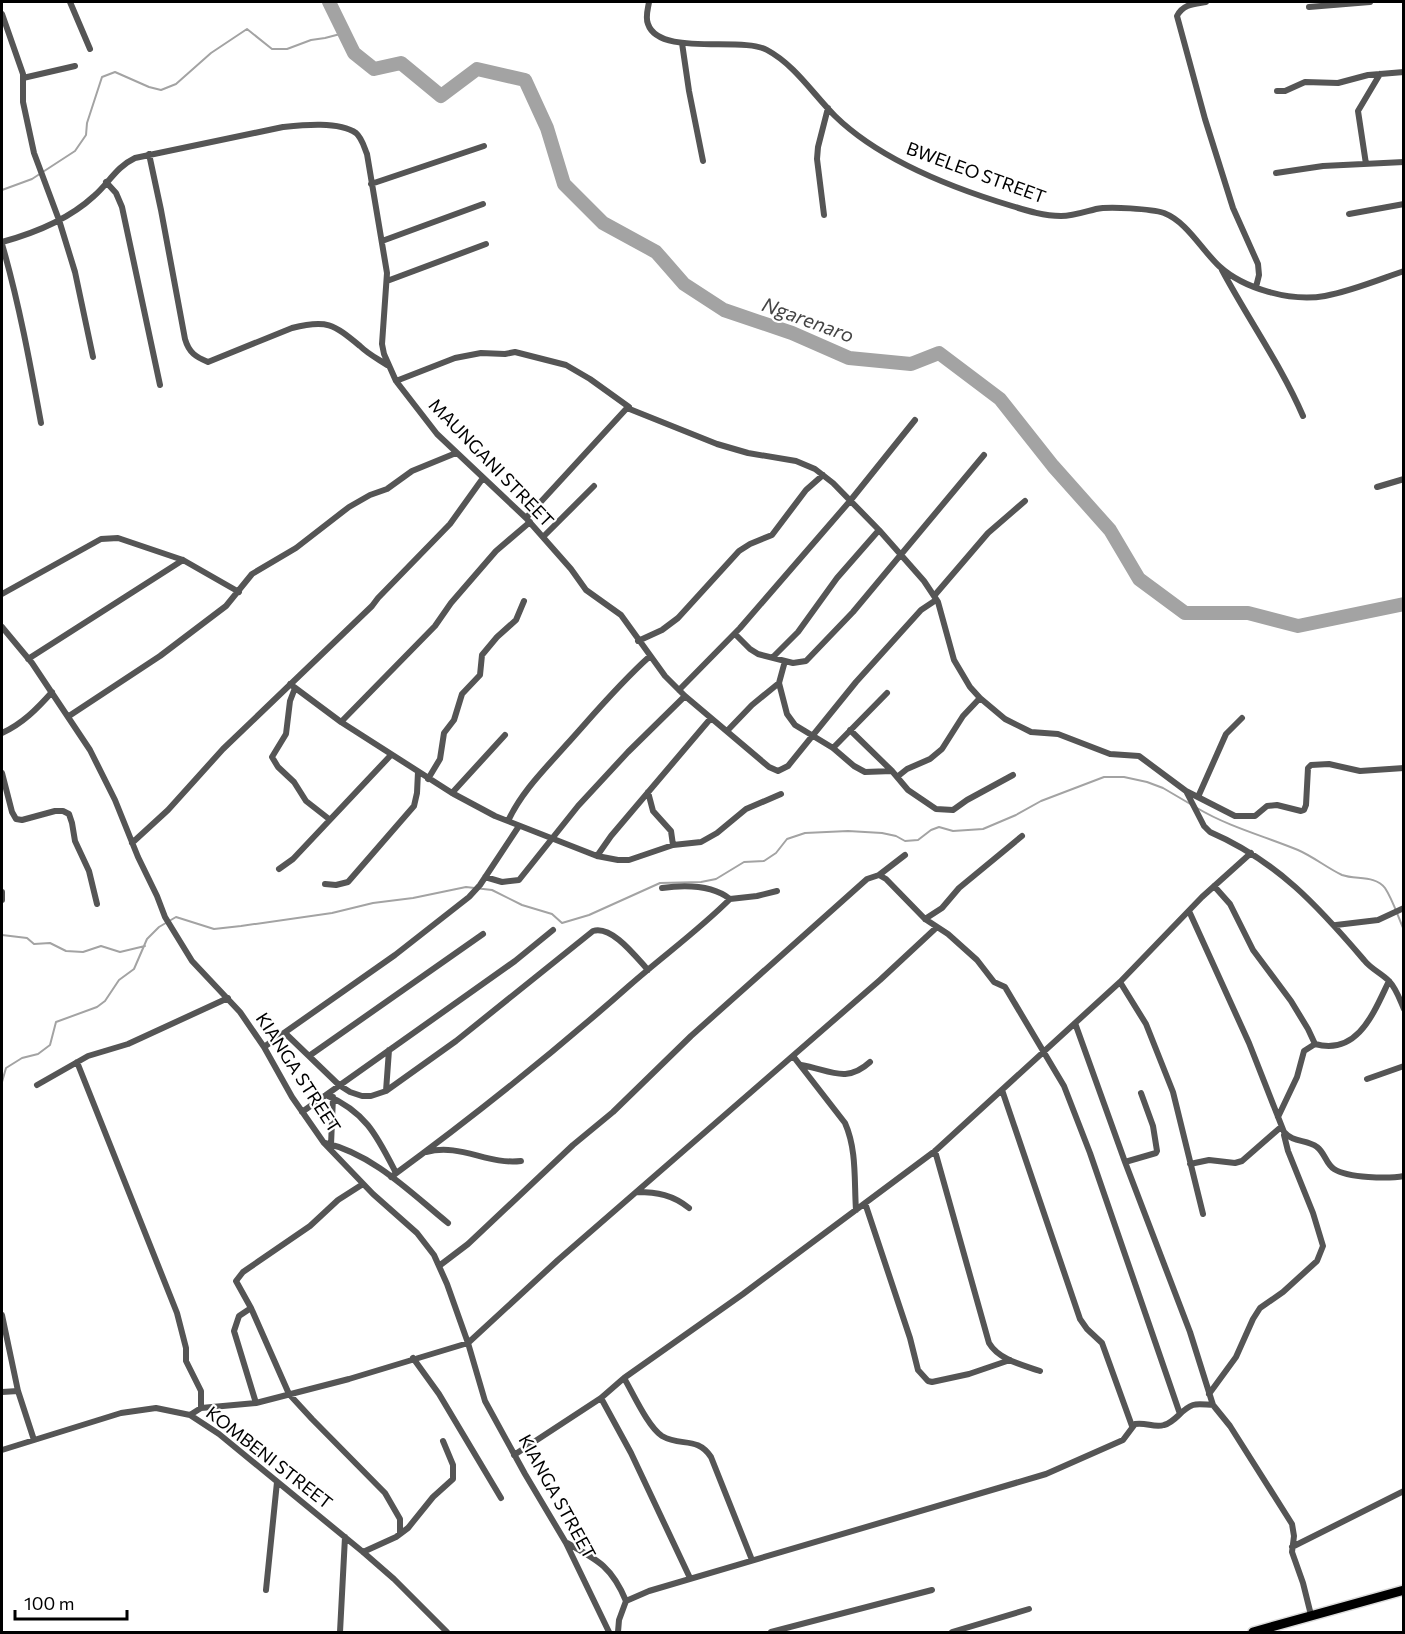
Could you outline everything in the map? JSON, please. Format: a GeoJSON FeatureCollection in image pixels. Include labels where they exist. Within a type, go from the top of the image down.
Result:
{"type":"FeatureCollection","features":[{"type":"Feature","properties":{"kind":"main road"},"geometry":{"type":"LineString","coordinates":[[1253,1632],[1404,1590]]}},
{"type":"Feature","properties":{"kind":"street"},"geometry":{"type":"LineString","coordinates":[[70,2],[90,49]]}},
{"type":"Feature","properties":{"kind":"street","name":"BWELEO STREET"},"geometry":{"type":"LineString","coordinates":[[649,2],[646,21],[655,34],[682,43],[750,45],[764,48],[786,63],[828,108],[861,138],[885,154],[947,182],[1010,205],[1056,216],[1071,216],[1106,207],[1160,212],[1171,216],[1184,226],[1220,267],[1239,280],[1291,296],[1324,296],[1404,271]]}},
{"type":"Feature","properties":{"kind":"street"},"geometry":{"type":"LineString","coordinates":[[1206,2],[1188,5],[1180,10],[1177,16],[1205,119],[1233,208],[1258,264],[1259,275],[1256,287]]}},
{"type":"Feature","properties":{"kind":"street"},"geometry":{"type":"LineString","coordinates":[[1309,7],[1371,2]]}},
{"type":"Feature","properties":{"kind":"street"},"geometry":{"type":"LineString","coordinates":[[2,14],[23,78],[23,102],[34,153],[59,220],[75,272],[93,357]]}},
{"type":"Feature","properties":{"kind":"street"},"geometry":{"type":"LineString","coordinates":[[682,43],[703,161]]}},
{"type":"Feature","properties":{"kind":"street"},"geometry":{"type":"LineString","coordinates":[[23,78],[75,66]]}},
{"type":"Feature","properties":{"kind":"street"},"geometry":{"type":"LineString","coordinates":[[1276,91],[1285,91],[1305,82],[1338,83],[1368,75],[1404,72]]}},
{"type":"Feature","properties":{"kind":"street"},"geometry":{"type":"LineString","coordinates":[[1366,164],[1358,111],[1380,74]]}},
{"type":"Feature","properties":{"kind":"street"},"geometry":{"type":"LineString","coordinates":[[824,215],[816,159],[828,108]]}},
{"type":"Feature","properties":{"kind":"street","name":"MAUNGANI STREET"},"geometry":{"type":"LineString","coordinates":[[2,243],[40,230],[84,205],[123,163],[148,154],[283,127],[324,126],[343,128],[356,133],[363,142],[386,258],[387,281],[382,344],[388,365],[396,381],[437,434],[528,520],[571,569],[586,590],[621,615],[649,657],[679,690],[769,767],[778,771],[788,766],[856,682],[921,610],[935,598],[988,533],[1025,501]]}},
{"type":"Feature","properties":{"kind":"street"},"geometry":{"type":"LineString","coordinates":[[371,184],[484,146]]}},
{"type":"Feature","properties":{"kind":"street"},"geometry":{"type":"LineString","coordinates":[[148,154],[185,339],[188,349],[197,358],[208,362],[292,328],[324,324],[339,329],[388,365]]}},
{"type":"Feature","properties":{"kind":"street"},"geometry":{"type":"LineString","coordinates":[[1276,173],[1323,166],[1404,162]]}},
{"type":"Feature","properties":{"kind":"street"},"geometry":{"type":"LineString","coordinates":[[106,182],[116,193],[122,207],[160,385]]}},
{"type":"Feature","properties":{"kind":"street"},"geometry":{"type":"LineString","coordinates":[[382,241],[483,204]]}},
{"type":"Feature","properties":{"kind":"street"},"geometry":{"type":"LineString","coordinates":[[1349,214],[1404,204]]}},
{"type":"Feature","properties":{"kind":"street"},"geometry":{"type":"LineString","coordinates":[[2,243],[29,355],[41,423]]}},
{"type":"Feature","properties":{"kind":"street"},"geometry":{"type":"LineString","coordinates":[[387,281],[486,244]]}},
{"type":"Feature","properties":{"kind":"street"},"geometry":{"type":"LineString","coordinates":[[1220,267],[1281,371],[1303,416]]}},
{"type":"Feature","properties":{"kind":"street"},"geometry":{"type":"LineString","coordinates":[[396,381],[455,358],[480,353],[515,352],[566,365],[630,408],[717,444],[755,455],[796,461],[807,465],[823,475],[879,530],[935,598],[954,660],[970,687],[1005,719],[1031,732],[1058,734],[1110,754],[1139,756],[1186,791],[1235,816],[1255,816],[1267,807],[1276,805],[1305,810],[1308,768],[1311,765],[1329,764],[1360,771],[1404,768]]}},
{"type":"Feature","properties":{"kind":"street"},"geometry":{"type":"LineString","coordinates":[[341,722],[435,626],[451,603],[496,551],[528,520],[624,409],[630,408]]}},
{"type":"Feature","properties":{"kind":"street"},"geometry":{"type":"LineString","coordinates":[[679,690],[735,634],[850,501],[915,420]]}},
{"type":"Feature","properties":{"kind":"street"},"geometry":{"type":"LineString","coordinates":[[69,717],[160,656],[226,606],[252,574],[296,548],[349,507],[370,495],[387,489],[412,471],[456,453]]}},
{"type":"Feature","properties":{"kind":"street"},"geometry":{"type":"LineString","coordinates":[[735,634],[758,654],[785,662],[800,663],[811,656],[853,612],[984,455]]}},
{"type":"Feature","properties":{"kind":"street"},"geometry":{"type":"LineString","coordinates":[[638,641],[662,630],[678,618],[739,551],[772,535],[806,490],[823,475]]}},
{"type":"Feature","properties":{"kind":"street"},"geometry":{"type":"LineString","coordinates":[[132,843],[168,810],[223,749],[292,686],[372,606],[450,524],[483,478]]}},
{"type":"Feature","properties":{"kind":"street"},"geometry":{"type":"LineString","coordinates":[[1377,487],[1404,479]]}},
{"type":"Feature","properties":{"kind":"street"},"geometry":{"type":"LineString","coordinates":[[543,537],[594,486]]}},
{"type":"Feature","properties":{"kind":"street"},"geometry":{"type":"LineString","coordinates":[[773,657],[798,632],[837,578],[879,530]]}},
{"type":"Feature","properties":{"kind":"street"},"geometry":{"type":"LineString","coordinates":[[2,594],[88,545],[108,537],[118,538],[183,560],[239,592]]}},
{"type":"Feature","properties":{"kind":"street"},"geometry":{"type":"LineString","coordinates":[[28,659],[183,560]]}},
{"type":"Feature","properties":{"kind":"street"},"geometry":{"type":"LineString","coordinates":[[428,778],[440,759],[444,733],[454,720],[462,694],[480,675],[482,655],[516,620],[524,601]]}},
{"type":"Feature","properties":{"kind":"street","name":"KIANGA STREET"},"geometry":{"type":"LineString","coordinates":[[2,627],[52,692],[90,750],[115,800],[165,917],[192,962],[228,998],[264,1047],[302,1112],[327,1144],[363,1184],[417,1233],[434,1255],[468,1343],[485,1401],[566,1543],[609,1632]]}},
{"type":"Feature","properties":{"kind":"street"},"geometry":{"type":"LineString","coordinates":[[508,821],[517,801],[529,786],[595,710],[649,657]]}},
{"type":"Feature","properties":{"kind":"street"},"geometry":{"type":"LineString","coordinates":[[785,662],[779,683],[790,721],[833,748],[865,772],[892,771]]}},
{"type":"Feature","properties":{"kind":"street"},"geometry":{"type":"LineString","coordinates":[[727,731],[752,705],[779,683]]}},
{"type":"Feature","properties":{"kind":"street"},"geometry":{"type":"LineString","coordinates":[[292,686],[341,722],[452,793],[495,816],[597,856],[629,860],[674,845],[701,842],[717,833],[746,809],[781,794]]}},
{"type":"Feature","properties":{"kind":"street"},"geometry":{"type":"LineString","coordinates":[[292,686],[286,734],[272,757],[278,767],[294,782],[306,801],[329,819]]}},
{"type":"Feature","properties":{"kind":"street"},"geometry":{"type":"LineString","coordinates":[[2,733],[13,728],[34,712],[52,692]]}},
{"type":"Feature","properties":{"kind":"street"},"geometry":{"type":"LineString","coordinates":[[833,748],[887,693]]}},
{"type":"Feature","properties":{"kind":"street"},"geometry":{"type":"LineString","coordinates":[[485,877],[502,882],[519,880],[552,838],[628,752],[685,696]]}},
{"type":"Feature","properties":{"kind":"street"},"geometry":{"type":"LineString","coordinates":[[897,777],[907,769],[930,759],[942,749],[963,716],[981,698]]}},
{"type":"Feature","properties":{"kind":"street"},"geometry":{"type":"LineString","coordinates":[[597,856],[611,836],[711,718]]}},
{"type":"Feature","properties":{"kind":"street"},"geometry":{"type":"LineString","coordinates":[[1198,797],[1226,734],[1242,718]]}},
{"type":"Feature","properties":{"kind":"street"},"geometry":{"type":"LineString","coordinates":[[850,730],[920,800],[936,809],[953,810],[1013,775]]}},
{"type":"Feature","properties":{"kind":"street"},"geometry":{"type":"LineString","coordinates":[[452,793],[504,735]]}},
{"type":"Feature","properties":{"kind":"street"},"geometry":{"type":"LineString","coordinates":[[279,869],[293,859],[391,754]]}},
{"type":"Feature","properties":{"kind":"street"},"geometry":{"type":"LineString","coordinates":[[325,884],[336,885],[348,882],[414,807],[418,772]]}},
{"type":"Feature","properties":{"kind":"street"},"geometry":{"type":"LineString","coordinates":[[2,773],[16,819],[22,820],[63,811],[69,814],[75,841],[89,871],[97,904]]}},
{"type":"Feature","properties":{"kind":"street"},"geometry":{"type":"LineString","coordinates":[[1186,791],[1204,826],[1210,832],[1251,853],[1281,875],[1336,926],[1372,968],[1389,981],[1404,1010]]}},
{"type":"Feature","properties":{"kind":"street"},"geometry":{"type":"LineString","coordinates":[[648,792],[653,811],[671,831],[674,845]]}},
{"type":"Feature","properties":{"kind":"street"},"geometry":{"type":"LineString","coordinates":[[264,1047],[438,922],[469,897],[519,825]]}},
{"type":"Feature","properties":{"kind":"street"},"geometry":{"type":"LineString","coordinates":[[925,919],[942,908],[959,888],[1022,836]]}},
{"type":"Feature","properties":{"kind":"street"},"geometry":{"type":"LineString","coordinates":[[514,1455],[601,1398],[624,1378],[743,1294],[935,1150],[1120,982],[1214,886],[1251,853]]}},
{"type":"Feature","properties":{"kind":"street"},"geometry":{"type":"LineString","coordinates":[[439,1266],[468,1244],[573,1145],[613,1112],[691,1036],[867,879],[879,875],[905,855]]}},
{"type":"Feature","properties":{"kind":"street"},"geometry":{"type":"LineString","coordinates":[[879,875],[886,879],[925,919],[948,934],[977,960],[994,982],[1005,987],[1064,1086],[1090,1153],[1180,1414]]}},
{"type":"Feature","properties":{"kind":"street"},"geometry":{"type":"LineString","coordinates":[[662,888],[678,886],[699,888],[722,893],[730,899]]}},
{"type":"Feature","properties":{"kind":"street"},"geometry":{"type":"LineString","coordinates":[[1214,886],[1230,904],[1253,950],[1291,1001],[1315,1044],[1325,1047],[1335,1046],[1347,1042],[1358,1034],[1389,981]]}},
{"type":"Feature","properties":{"kind":"street"},"geometry":{"type":"LineString","coordinates":[[393,1175],[518,1079],[709,920],[730,899],[777,891]]}},
{"type":"Feature","properties":{"kind":"street"},"geometry":{"type":"LineString","coordinates":[[2,892],[2,900]]}},
{"type":"Feature","properties":{"kind":"street"},"geometry":{"type":"LineString","coordinates":[[1336,926],[1378,920],[1404,908]]}},
{"type":"Feature","properties":{"kind":"street"},"geometry":{"type":"LineString","coordinates":[[1189,911],[1249,1043],[1313,1213],[1323,1246],[1317,1261],[1283,1292],[1260,1308],[1236,1357],[1209,1394]]}},
{"type":"Feature","properties":{"kind":"street"},"geometry":{"type":"LineString","coordinates":[[190,1415],[201,1408],[256,1403],[349,1379],[468,1343],[558,1260],[880,980],[937,927]]}},
{"type":"Feature","properties":{"kind":"street"},"geometry":{"type":"LineString","coordinates":[[302,1112],[329,1096],[339,1085],[515,961],[553,930]]}},
{"type":"Feature","properties":{"kind":"street"},"geometry":{"type":"LineString","coordinates":[[285,1033],[339,1085],[350,1092],[371,1096],[386,1091],[456,1041],[593,931],[600,930],[611,934],[625,945],[648,970]]}},
{"type":"Feature","properties":{"kind":"street"},"geometry":{"type":"LineString","coordinates":[[309,1056],[483,934]]}},
{"type":"Feature","properties":{"kind":"street"},"geometry":{"type":"LineString","coordinates":[[1120,982],[1146,1024],[1173,1092],[1203,1214]]}},
{"type":"Feature","properties":{"kind":"street"},"geometry":{"type":"LineString","coordinates":[[37,1085],[88,1056],[128,1044],[228,998]]}},
{"type":"Feature","properties":{"kind":"street"},"geometry":{"type":"LineString","coordinates":[[1075,1023],[1125,1162],[1177,1296],[1213,1405],[1230,1426],[1292,1524],[1293,1559],[1304,1583],[1311,1615]]}},
{"type":"Feature","properties":{"kind":"street"},"geometry":{"type":"LineString","coordinates":[[1278,1117],[1297,1077],[1304,1051],[1315,1044]]}},
{"type":"Feature","properties":{"kind":"street"},"geometry":{"type":"LineString","coordinates":[[386,1091],[389,1050]]}},
{"type":"Feature","properties":{"kind":"street"},"geometry":{"type":"LineString","coordinates":[[793,1056],[846,1123],[853,1147],[856,1210]]}},
{"type":"Feature","properties":{"kind":"street"},"geometry":{"type":"LineString","coordinates":[[77,1062],[177,1313],[186,1348],[186,1361],[201,1390],[201,1408]]}},
{"type":"Feature","properties":{"kind":"street"},"geometry":{"type":"LineString","coordinates":[[801,1065],[845,1075],[860,1071],[870,1062]]}},
{"type":"Feature","properties":{"kind":"street"},"geometry":{"type":"LineString","coordinates":[[1366,1079],[1404,1066]]}},
{"type":"Feature","properties":{"kind":"street"},"geometry":{"type":"LineString","coordinates":[[1002,1090],[1080,1319],[1102,1343],[1132,1426]]}},
{"type":"Feature","properties":{"kind":"street"},"geometry":{"type":"LineString","coordinates":[[1125,1162],[1157,1150],[1154,1126],[1141,1093]]}},
{"type":"Feature","properties":{"kind":"street"},"geometry":{"type":"LineString","coordinates":[[329,1096],[354,1109],[363,1118],[393,1175]]}},
{"type":"Feature","properties":{"kind":"street"},"geometry":{"type":"LineString","coordinates":[[329,1096],[327,1144],[349,1150],[393,1175],[448,1223]]}},
{"type":"Feature","properties":{"kind":"street"},"geometry":{"type":"LineString","coordinates":[[1190,1164],[1209,1160],[1234,1163],[1242,1161],[1249,1157],[1258,1145],[1282,1130]]}},
{"type":"Feature","properties":{"kind":"street"},"geometry":{"type":"LineString","coordinates":[[1282,1130],[1293,1140],[1318,1148],[1330,1165],[1341,1172],[1381,1178],[1404,1176]]}},
{"type":"Feature","properties":{"kind":"street"},"geometry":{"type":"LineString","coordinates":[[423,1153],[437,1149],[459,1150],[495,1161],[522,1161]]}},
{"type":"Feature","properties":{"kind":"street"},"geometry":{"type":"LineString","coordinates":[[935,1150],[989,1343],[997,1353],[1040,1371]]}},
{"type":"Feature","properties":{"kind":"street"},"geometry":{"type":"LineString","coordinates":[[363,1184],[338,1200],[310,1226],[238,1276],[236,1281],[251,1308],[289,1394],[385,1493],[400,1519],[400,1534]]}},
{"type":"Feature","properties":{"kind":"street"},"geometry":{"type":"LineString","coordinates":[[636,1192],[660,1193],[672,1197],[689,1208]]}},
{"type":"Feature","properties":{"kind":"street"},"geometry":{"type":"LineString","coordinates":[[866,1203],[910,1338],[918,1370],[922,1376],[932,1382],[969,1374],[1010,1360]]}},
{"type":"Feature","properties":{"kind":"street"},"geometry":{"type":"LineString","coordinates":[[251,1308],[239,1316],[234,1331],[256,1403]]}},
{"type":"Feature","properties":{"kind":"street"},"geometry":{"type":"LineString","coordinates":[[2,1315],[18,1391],[34,1440]]}},
{"type":"Feature","properties":{"kind":"street"},"geometry":{"type":"LineString","coordinates":[[413,1358],[439,1394],[501,1498]]}},
{"type":"Feature","properties":{"kind":"street"},"geometry":{"type":"LineString","coordinates":[[624,1378],[660,1435],[672,1440],[696,1443],[705,1448],[711,1457],[752,1560]]}},
{"type":"Feature","properties":{"kind":"street"},"geometry":{"type":"LineString","coordinates":[[2,1392],[18,1391]]}},
{"type":"Feature","properties":{"kind":"street"},"geometry":{"type":"LineString","coordinates":[[601,1398],[631,1453],[690,1578]]}},
{"type":"Feature","properties":{"kind":"street"},"geometry":{"type":"LineString","coordinates":[[626,1601],[690,1578],[1046,1474],[1115,1444],[1122,1440],[1132,1426],[1147,1423],[1161,1426],[1168,1424],[1194,1405],[1213,1405]]}},
{"type":"Feature","properties":{"kind":"street","name":"KOMBENI STREET"},"geometry":{"type":"LineString","coordinates":[[2,1450],[140,1409],[170,1410],[190,1415],[219,1434],[363,1552],[394,1579],[447,1632]]}},
{"type":"Feature","properties":{"kind":"street"},"geometry":{"type":"LineString","coordinates":[[363,1552],[408,1528],[433,1497],[453,1479],[453,1466],[443,1441]]}},
{"type":"Feature","properties":{"kind":"street"},"geometry":{"type":"LineString","coordinates":[[266,1590],[277,1482]]}},
{"type":"Feature","properties":{"kind":"street"},"geometry":{"type":"LineString","coordinates":[[1292,1547],[1404,1491]]}},
{"type":"Feature","properties":{"kind":"street"},"geometry":{"type":"LineString","coordinates":[[340,1632],[345,1537]]}},
{"type":"Feature","properties":{"kind":"street"},"geometry":{"type":"LineString","coordinates":[[566,1543],[602,1564],[618,1583],[626,1601],[619,1620],[618,1632]]}},
{"type":"Feature","properties":{"kind":"street"},"geometry":{"type":"LineString","coordinates":[[771,1632],[932,1590]]}},
{"type":"Feature","properties":{"kind":"street"},"geometry":{"type":"LineString","coordinates":[[952,1632],[1029,1609]]}},
{"type":"Feature","properties":{"kind":"waterway","name":"Ngarenaro"},"geometry":{"type":"LineString","coordinates":[[329,2],[354,53],[374,69],[401,63],[441,96],[477,69],[525,80],[547,128],[564,184],[603,223],[656,252],[684,284],[724,310],[792,333],[849,358],[911,364],[939,353],[1000,399],[1053,466],[1110,530],[1139,579],[1185,613],[1248,613],[1298,626],[1404,604]]}},
{"type":"Feature","properties":{"kind":"waterway"},"geometry":{"type":"LineString","coordinates":[[2,190],[32,179],[75,151],[86,135],[87,123],[102,77],[115,72],[161,90],[176,84],[211,53],[247,29],[272,49],[287,49],[311,40],[344,33]]}},
{"type":"Feature","properties":{"kind":"waterway"},"geometry":{"type":"LineString","coordinates":[[2,1082],[6,1068],[22,1058],[38,1054],[50,1045],[56,1022],[97,1007],[105,1001],[119,980],[134,969],[147,939],[159,927],[176,917],[214,929],[332,913],[373,903],[413,898],[466,887],[492,890],[522,905],[552,914],[562,923],[589,915],[660,883],[701,882],[716,879],[744,862],[764,861],[776,853],[787,839],[805,833],[848,831],[882,833],[905,841],[918,840],[939,827],[953,831],[983,829],[1041,801],[1104,777],[1124,777],[1147,782],[1163,788],[1192,805]]}},
{"type":"Feature","properties":{"kind":"waterway"},"geometry":{"type":"LineString","coordinates":[[1197,808],[1234,826],[1298,850],[1342,875],[1376,881],[1385,888],[1404,930]]}},
{"type":"Feature","properties":{"kind":"waterway"},"geometry":{"type":"LineString","coordinates":[[2,935],[27,938],[34,944],[50,943],[66,951],[83,952],[101,946],[120,952],[145,946]]}}]}
